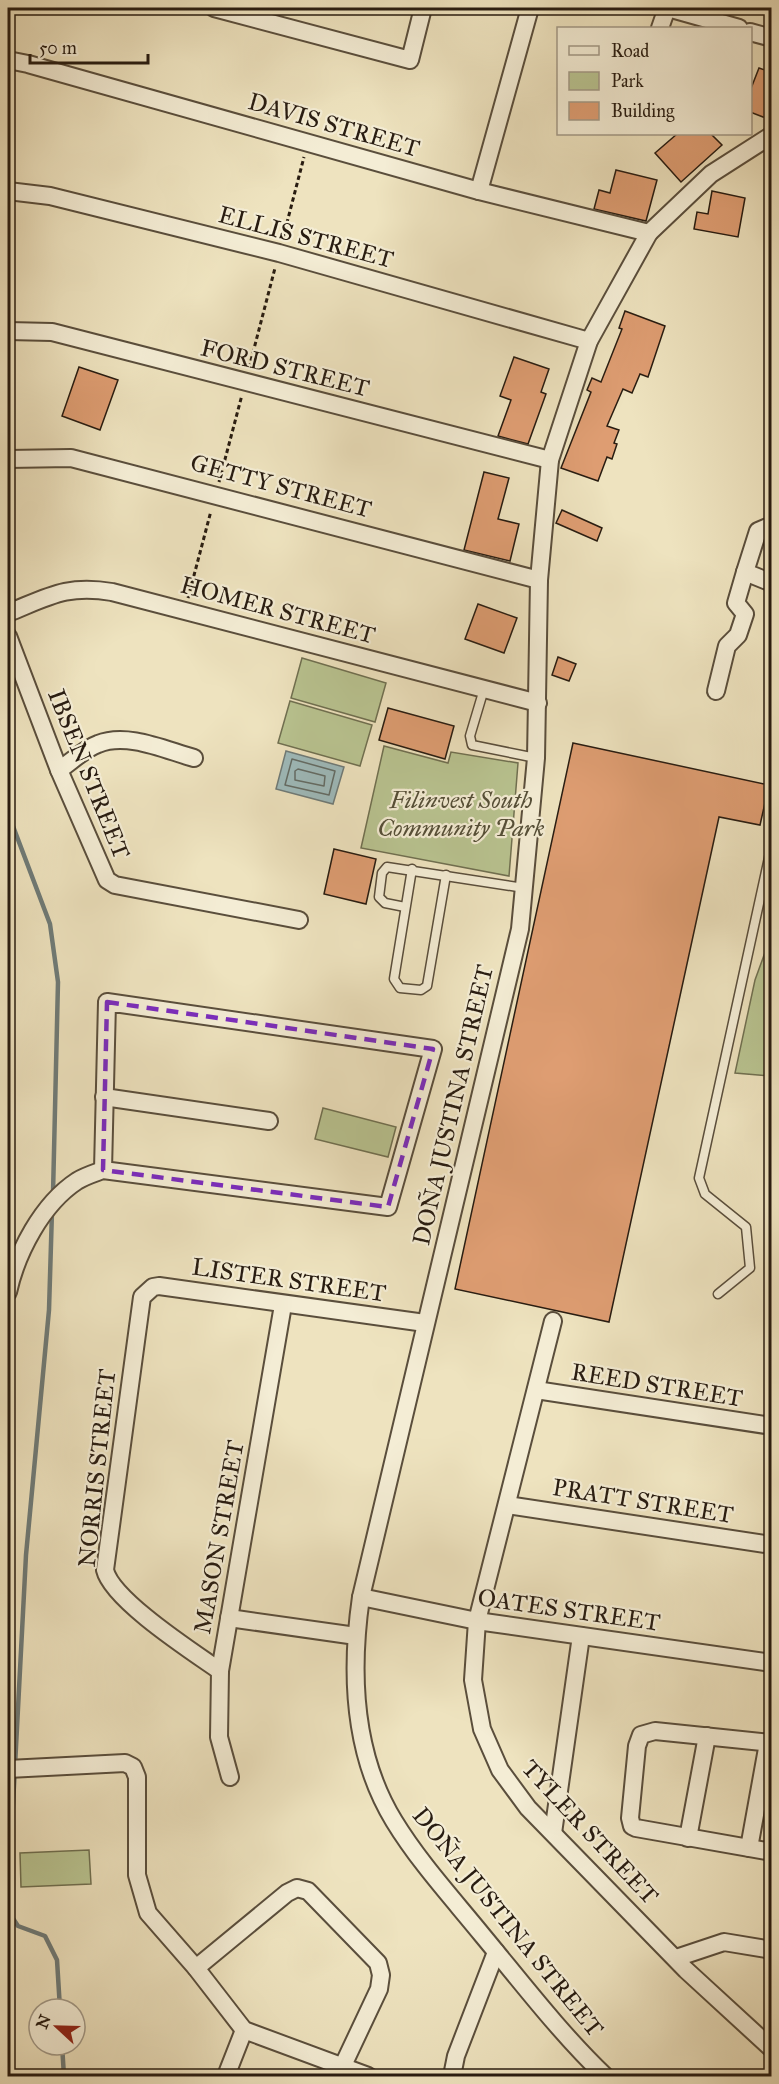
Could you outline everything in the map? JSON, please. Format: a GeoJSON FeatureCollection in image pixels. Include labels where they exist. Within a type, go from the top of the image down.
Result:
{"type":"FeatureCollection","features":[{"type":"Feature","properties":{"kind":"street"},"geometry":{"type":"LineString","coordinates":[[214,8],[410,60],[423,8]]}},
{"type":"Feature","properties":{"kind":"street"},"geometry":{"type":"LineString","coordinates":[[479,191],[530,8]]}},
{"type":"Feature","properties":{"kind":"street"},"geometry":{"type":"LineString","coordinates":[[660,27],[668,8],[735,27]]}},
{"type":"Feature","properties":{"kind":"street"},"geometry":{"type":"LineString","coordinates":[[752,33],[771,38]]}},
{"type":"Feature","properties":{"kind":"street","name":"DAVIS STREET"},"geometry":{"type":"LineString","coordinates":[[8,60],[479,191],[650,233]]}},
{"type":"Feature","properties":{"kind":"street","name":"DOÑA JUSTINA STREET"},"geometry":{"type":"LineString","coordinates":[[605,2076],[496,1952],[406,1840],[384,1803],[374,1781],[361,1731],[355,1676],[356,1636],[361,1597],[520,929],[536,758],[539,580],[550,460],[589,341],[650,233],[711,174],[771,135]]}},
{"type":"Feature","properties":{"kind":"street","name":"ELLIS STREET"},"geometry":{"type":"LineString","coordinates":[[8,191],[50,196],[279,254],[589,341]]}},
{"type":"Feature","properties":{"kind":"street","name":"FORD STREET"},"geometry":{"type":"LineString","coordinates":[[8,331],[52,332],[550,460]]}},
{"type":"Feature","properties":{"kind":"street","name":"GETTY STREET"},"geometry":{"type":"LineString","coordinates":[[8,459],[71,458],[539,580]]}},
{"type":"Feature","properties":{"kind":"street"},"geometry":{"type":"LineString","coordinates":[[716,691],[727,646],[738,635],[745,614],[736,603],[758,531],[771,525]]}},
{"type":"Feature","properties":{"kind":"street"},"geometry":{"type":"LineString","coordinates":[[745,572],[771,584]]}},
{"type":"Feature","properties":{"kind":"street","name":"HOMER STREET"},"geometry":{"type":"LineString","coordinates":[[8,612],[71,589],[87,588],[112,592],[538,703]]}},
{"type":"Feature","properties":{"kind":"street","name":"IBSEN STREET"},"geometry":{"type":"LineString","coordinates":[[8,636],[59,771],[105,876],[111,883],[299,920]]}},
{"type":"Feature","properties":{"kind":"street"},"geometry":{"type":"LineString","coordinates":[[59,771],[96,744],[114,740],[133,741],[194,758]]}},
{"type":"Feature","properties":{"kind":"street"},"geometry":{"type":"LineString","coordinates":[[8,1287],[26,1241],[38,1220],[77,1181],[103,1170],[388,1207],[433,1049],[107,1002],[103,1170]]}},
{"type":"Feature","properties":{"kind":"street"},"geometry":{"type":"LineString","coordinates":[[104,1096],[269,1121]]}},
{"type":"Feature","properties":{"kind":"street","name":"LISTER STREET"},"geometry":{"type":"LineString","coordinates":[[147,1291],[159,1286],[425,1323]]}},
{"type":"Feature","properties":{"kind":"street","name":"NORRIS STREET"},"geometry":{"type":"LineString","coordinates":[[147,1291],[140,1304],[105,1570],[111,1583],[144,1615],[220,1671]]}},
{"type":"Feature","properties":{"kind":"street","name":"MASON STREET"},"geometry":{"type":"LineString","coordinates":[[230,1777],[219,1737],[220,1671],[283,1305]]}},
{"type":"Feature","properties":{"kind":"street","name":"TYLER STREET"},"geometry":{"type":"LineString","coordinates":[[553,1321],[477,1621],[473,1680],[486,1740],[511,1789],[676,1958],[771,2049]]}},
{"type":"Feature","properties":{"kind":"street","name":"REED STREET"},"geometry":{"type":"LineString","coordinates":[[536,1390],[771,1426]]}},
{"type":"Feature","properties":{"kind":"street","name":"PRATT STREET"},"geometry":{"type":"LineString","coordinates":[[507,1505],[771,1545]]}},
{"type":"Feature","properties":{"kind":"street","name":"OATES STREET"},"geometry":{"type":"LineString","coordinates":[[361,1597],[477,1621],[771,1663]]}},
{"type":"Feature","properties":{"kind":"street"},"geometry":{"type":"LineString","coordinates":[[229,1618],[356,1636]]}},
{"type":"Feature","properties":{"kind":"street"},"geometry":{"type":"LineString","coordinates":[[553,1833],[581,1636]]}},
{"type":"Feature","properties":{"kind":"street"},"geometry":{"type":"LineString","coordinates":[[749,1848],[770,1743],[646,1732],[641,1735],[637,1746],[630,1812],[632,1826],[688,1838],[771,1852]]}},
{"type":"Feature","properties":{"kind":"street"},"geometry":{"type":"LineString","coordinates":[[688,1838],[707,1736]]}},
{"type":"Feature","properties":{"kind":"street"},"geometry":{"type":"LineString","coordinates":[[8,1769],[125,1763],[133,1767],[137,1777],[137,1875],[148,1913],[196,1968],[244,2030],[340,2071],[368,2076]]}},
{"type":"Feature","properties":{"kind":"street"},"geometry":{"type":"LineString","coordinates":[[196,1968],[287,1893],[297,1888],[308,1891],[378,1963],[381,1975],[379,1989],[340,2071]]}},
{"type":"Feature","properties":{"kind":"street"},"geometry":{"type":"LineString","coordinates":[[676,1958],[724,1942],[771,1950]]}},
{"type":"Feature","properties":{"kind":"street"},"geometry":{"type":"LineString","coordinates":[[452,2076],[456,2056],[496,1952]]}},
{"type":"Feature","properties":{"kind":"street"},"geometry":{"type":"LineString","coordinates":[[226,2076],[244,2030]]}},
{"type":"Feature","properties":{"kind":"lane"},"geometry":{"type":"LineString","coordinates":[[484,689],[470,736],[472,745],[536,758]]}},
{"type":"Feature","properties":{"kind":"lane"},"geometry":{"type":"LineString","coordinates":[[718,1294],[750,1268],[746,1227],[705,1194],[699,1178],[771,844]]}},
{"type":"Feature","properties":{"kind":"lane"},"geometry":{"type":"LineString","coordinates":[[405,907],[381,901],[378,893],[382,873],[391,866],[524,888]]}},
{"type":"Feature","properties":{"kind":"lane"},"geometry":{"type":"LineString","coordinates":[[412,869],[395,982],[400,988],[421,990],[429,983],[446,875]]}},
{"type":"Feature","properties":{"kind":"highlighted area"},"geometry":{"type":"Polygon","coordinates":[[[107,1002],[433,1049],[388,1207],[103,1170],[107,1002]]]}},
{"type":"Feature","properties":{"kind":"green space"},"geometry":{"type":"Polygon","coordinates":[[[302,658],[386,683],[375,722],[291,698],[302,658]]]}},
{"type":"Feature","properties":{"kind":"green space"},"geometry":{"type":"Polygon","coordinates":[[[290,701],[372,725],[360,766],[278,743],[290,701]]]}},
{"type":"Feature","properties":{"kind":"green space","name":"Filinvest South Community Park"},"geometry":{"type":"Polygon","coordinates":[[[384,746],[448,763],[451,752],[518,763],[509,876],[361,848],[384,746]]]}},
{"type":"Feature","properties":{"kind":"green space"},"geometry":{"type":"Polygon","coordinates":[[[771,936],[771,1076],[735,1073],[755,980],[771,936]]]}},
{"type":"Feature","properties":{"kind":"green space"},"geometry":{"type":"Polygon","coordinates":[[[323,1108],[396,1127],[388,1157],[315,1139],[323,1108]]]}},
{"type":"Feature","properties":{"kind":"green space"},"geometry":{"type":"Polygon","coordinates":[[[89,1850],[91,1884],[21,1887],[20,1853],[89,1850]]]}},
{"type":"Feature","properties":{"kind":"water"},"geometry":{"type":"Polygon","coordinates":[[[286,751],[344,767],[333,804],[276,789],[286,751]]]}},
{"type":"Feature","properties":{"kind":"building"},"geometry":{"type":"Polygon","coordinates":[[[759,68],[771,72],[771,120],[752,113],[752,86],[759,68]]]}},
{"type":"Feature","properties":{"kind":"building"},"geometry":{"type":"Polygon","coordinates":[[[676,135],[712,135],[722,145],[681,182],[655,153],[676,135]]]}},
{"type":"Feature","properties":{"kind":"building"},"geometry":{"type":"Polygon","coordinates":[[[616,170],[657,180],[646,221],[594,209],[599,190],[610,193],[616,170]]]}},
{"type":"Feature","properties":{"kind":"building"},"geometry":{"type":"Polygon","coordinates":[[[712,191],[745,198],[738,237],[694,229],[697,212],[708,214],[712,191]]]}},
{"type":"Feature","properties":{"kind":"building"},"geometry":{"type":"Polygon","coordinates":[[[625,311],[665,326],[648,377],[640,374],[632,393],[623,389],[607,426],[619,430],[614,443],[617,444],[612,459],[607,457],[598,481],[561,468],[591,392],[587,390],[592,378],[601,382],[622,329],[619,328],[625,311]]]}},
{"type":"Feature","properties":{"kind":"building"},"geometry":{"type":"Polygon","coordinates":[[[514,357],[549,369],[541,392],[546,394],[528,444],[498,436],[511,400],[500,396],[514,357]]]}},
{"type":"Feature","properties":{"kind":"building"},"geometry":{"type":"Polygon","coordinates":[[[79,367],[118,380],[100,430],[62,416],[79,367]]]}},
{"type":"Feature","properties":{"kind":"building"},"geometry":{"type":"Polygon","coordinates":[[[484,472],[509,478],[498,519],[519,524],[510,561],[464,550],[484,472]]]}},
{"type":"Feature","properties":{"kind":"building"},"geometry":{"type":"Polygon","coordinates":[[[562,510],[602,528],[597,541],[556,523],[562,510]]]}},
{"type":"Feature","properties":{"kind":"building"},"geometry":{"type":"Polygon","coordinates":[[[478,604],[517,618],[504,653],[465,639],[478,604]]]}},
{"type":"Feature","properties":{"kind":"building"},"geometry":{"type":"Polygon","coordinates":[[[558,657],[576,664],[569,681],[552,675],[558,657]]]}},
{"type":"Feature","properties":{"kind":"building"},"geometry":{"type":"Polygon","coordinates":[[[388,708],[454,726],[445,759],[379,740],[388,708]]]}},
{"type":"Feature","properties":{"kind":"building"},"geometry":{"type":"Polygon","coordinates":[[[573,743],[769,785],[760,825],[719,817],[609,1322],[455,1289],[573,743]]]}},
{"type":"Feature","properties":{"kind":"building"},"geometry":{"type":"Polygon","coordinates":[[[334,849],[376,859],[366,904],[324,894],[334,849]]]}},
{"type":"Feature","properties":{"kind":"waterway"},"geometry":{"type":"LineString","coordinates":[[8,813],[50,924],[58,982],[53,1194]]}},
{"type":"Feature","properties":{"kind":"waterway"},"geometry":{"type":"LineString","coordinates":[[8,1900],[26,1555],[49,1310],[52,1211]]}},
{"type":"Feature","properties":{"kind":"waterway"},"geometry":{"type":"LineString","coordinates":[[8,1911],[18,1926],[45,1936],[57,1960],[59,1997]]}},
{"type":"Feature","properties":{"kind":"waterway"},"geometry":{"type":"LineString","coordinates":[[63,2057],[64,2076]]}}]}
